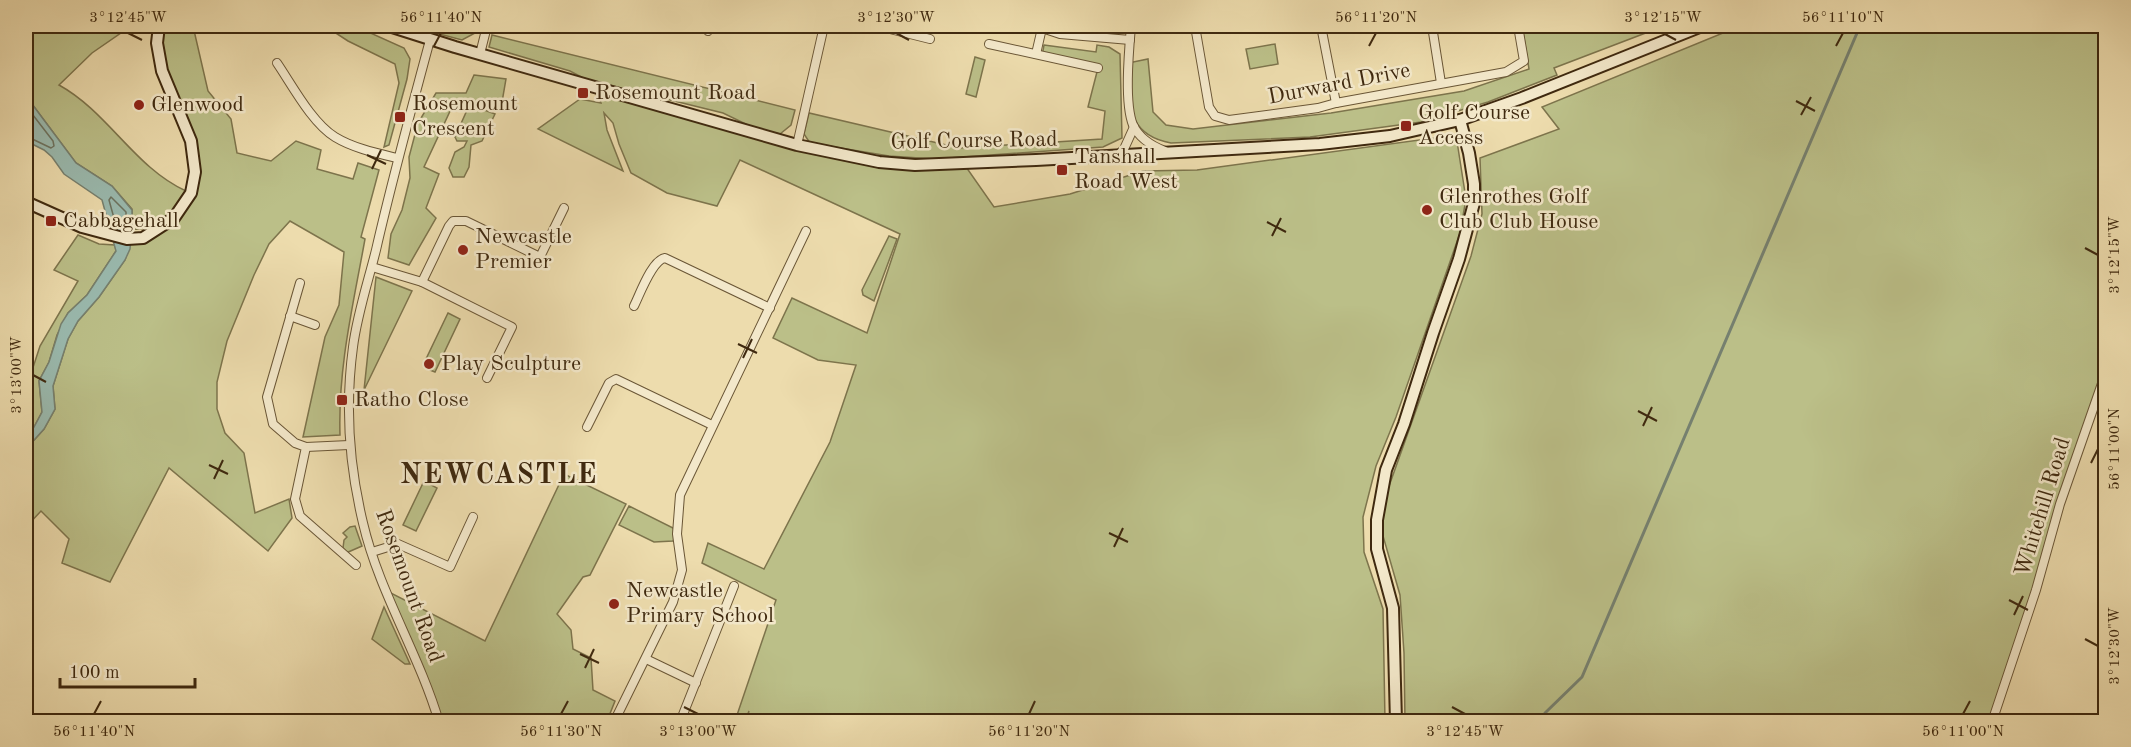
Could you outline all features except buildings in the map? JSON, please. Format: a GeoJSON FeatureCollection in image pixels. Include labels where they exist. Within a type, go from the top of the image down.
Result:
{"type":"FeatureCollection","features":[{"type":"Feature","properties":{"kind":"street"},"geometry":{"type":"LineString","coordinates":[[26,202],[82,227],[127,239],[143,238],[174,218],[191,193],[195,172],[190,141],[162,71],[157,43],[159,26]]}},
{"type":"Feature","properties":{"kind":"street","name":"Golf Course Road"},"geometry":{"type":"LineString","coordinates":[[389,26],[430,40],[797,145],[879,162],[915,165],[1170,153],[1358,140],[1398,134],[1460,120],[1533,94],[1702,26]]}},
{"type":"Feature","properties":{"kind":"street"},"geometry":{"type":"LineString","coordinates":[[480,54],[487,26]]}},
{"type":"Feature","properties":{"kind":"street"},"geometry":{"type":"LineString","coordinates":[[797,145],[824,26]]}},
{"type":"Feature","properties":{"kind":"street"},"geometry":{"type":"LineString","coordinates":[[878,26],[930,39]]}},
{"type":"Feature","properties":{"kind":"street"},"geometry":{"type":"LineString","coordinates":[[1131,26],[1129,97],[1131,118],[1134,127],[1148,143],[1170,153]]}},
{"type":"Feature","properties":{"kind":"street","name":"Durward Drive"},"geometry":{"type":"LineString","coordinates":[[1195,26],[1207,100],[1212,112],[1220,119],[1229,120],[1318,108],[1506,72],[1524,61],[1518,26]]}},
{"type":"Feature","properties":{"kind":"street"},"geometry":{"type":"LineString","coordinates":[[1322,26],[1336,103]]}},
{"type":"Feature","properties":{"kind":"street"},"geometry":{"type":"LineString","coordinates":[[1432,26],[1441,83]]}},
{"type":"Feature","properties":{"kind":"street"},"geometry":{"type":"LineString","coordinates":[[1036,54],[1042,27],[1060,34],[1130,39]]}},
{"type":"Feature","properties":{"kind":"street","name":"Rosemount Road"},"geometry":{"type":"LineString","coordinates":[[430,40],[397,158],[353,346],[348,406],[349,445],[363,523],[395,613],[431,694],[439,722]]}},
{"type":"Feature","properties":{"kind":"street"},"geometry":{"type":"LineString","coordinates":[[989,44],[1098,68]]}},
{"type":"Feature","properties":{"kind":"street"},"geometry":{"type":"LineString","coordinates":[[277,63],[316,119],[333,136],[357,147],[397,158]]}},
{"type":"Feature","properties":{"kind":"street"},"geometry":{"type":"LineString","coordinates":[[1396,722],[1393,608],[1377,549],[1377,520],[1386,470],[1404,424],[1459,259],[1474,203],[1474,184],[1469,153],[1460,120]]}},
{"type":"Feature","properties":{"kind":"street"},"geometry":{"type":"LineString","coordinates":[[1118,155],[1124,149],[1134,127]]}},
{"type":"Feature","properties":{"kind":"street"},"geometry":{"type":"LineString","coordinates":[[422,282],[453,221],[466,221],[540,257],[564,208]]}},
{"type":"Feature","properties":{"kind":"street"},"geometry":{"type":"LineString","coordinates":[[614,722],[673,602],[682,570],[677,534],[680,495],[806,231]]}},
{"type":"Feature","properties":{"kind":"street"},"geometry":{"type":"LineString","coordinates":[[634,306],[654,264],[660,258],[665,258],[770,308]]}},
{"type":"Feature","properties":{"kind":"street"},"geometry":{"type":"LineString","coordinates":[[372,267],[422,282],[512,327],[487,378]]}},
{"type":"Feature","properties":{"kind":"street"},"geometry":{"type":"LineString","coordinates":[[300,283],[267,397],[273,424],[295,443],[306,447],[349,445]]}},
{"type":"Feature","properties":{"kind":"street"},"geometry":{"type":"LineString","coordinates":[[290,316],[315,325]]}},
{"type":"Feature","properties":{"kind":"street","name":"Whitehill Road"},"geometry":{"type":"LineString","coordinates":[[1992,722],[2036,590],[2060,504],[2106,372]]}},
{"type":"Feature","properties":{"kind":"street"},"geometry":{"type":"LineString","coordinates":[[587,427],[609,383],[616,379],[712,425]]}},
{"type":"Feature","properties":{"kind":"street"},"geometry":{"type":"LineString","coordinates":[[306,447],[295,498],[300,516],[356,566]]}},
{"type":"Feature","properties":{"kind":"street"},"geometry":{"type":"LineString","coordinates":[[372,552],[398,544],[450,567],[473,517]]}},
{"type":"Feature","properties":{"kind":"street"},"geometry":{"type":"LineString","coordinates":[[680,722],[734,586]]}},
{"type":"Feature","properties":{"kind":"street"},"geometry":{"type":"LineString","coordinates":[[646,658],[696,683]]}},
{"type":"Feature","properties":{"kind":"green space"},"geometry":{"type":"Polygon","coordinates":[[[26,26],[128,26],[92,53],[59,85],[92,110],[152,169],[186,191],[178,207],[159,224],[142,229],[132,229],[132,209],[112,186],[76,163],[26,96],[26,26]]]}},
{"type":"Feature","properties":{"kind":"green space"},"geometry":{"type":"Polygon","coordinates":[[[163,26],[193,26],[208,91],[231,119],[237,153],[271,161],[296,141],[321,150],[317,169],[353,179],[358,163],[379,170],[361,237],[365,239],[351,312],[341,385],[340,435],[303,437],[325,337],[339,305],[344,252],[290,221],[269,244],[227,341],[217,382],[217,409],[225,433],[244,453],[255,513],[289,499],[292,518],[268,551],[169,468],[110,582],[62,563],[69,539],[41,511],[26,527],[26,449],[44,429],[55,409],[53,386],[68,339],[78,321],[99,297],[125,260],[131,241],[174,218],[195,172],[167,78],[163,59],[163,26]]]}},
{"type":"Feature","properties":{"kind":"green space"},"geometry":{"type":"Polygon","coordinates":[[[325,26],[355,26],[404,48],[410,59],[407,79],[389,145],[384,147],[399,83],[395,64],[348,41],[325,26]]]}},
{"type":"Feature","properties":{"kind":"green space"},"geometry":{"type":"Polygon","coordinates":[[[409,26],[456,26],[477,32],[462,40],[409,26]]]}},
{"type":"Feature","properties":{"kind":"green space"},"geometry":{"type":"Polygon","coordinates":[[[1522,26],[1664,26],[1554,68],[1557,75],[1488,102],[1421,122],[1310,137],[1171,143],[1156,139],[1145,132],[1133,114],[1128,63],[1148,59],[1153,112],[1166,125],[1193,129],[1331,113],[1464,91],[1529,69],[1522,26]]]}},
{"type":"Feature","properties":{"kind":"green space"},"geometry":{"type":"Polygon","coordinates":[[[1740,26],[2105,26],[2105,372],[1992,721],[1405,721],[1400,595],[1383,536],[1383,503],[1471,256],[1482,214],[1480,158],[1559,129],[1542,107],[1740,26]]]}},
{"type":"Feature","properties":{"kind":"green space"},"geometry":{"type":"Polygon","coordinates":[[[492,35],[795,110],[791,125],[780,134],[756,129],[723,113],[585,79],[570,71],[489,47],[492,35]]]}},
{"type":"Feature","properties":{"kind":"green space"},"geometry":{"type":"Polygon","coordinates":[[[1275,44],[1278,64],[1250,69],[1246,49],[1275,44]]]}},
{"type":"Feature","properties":{"kind":"green space"},"geometry":{"type":"Polygon","coordinates":[[[1044,45],[1096,52],[1097,45],[1109,47],[1120,54],[1122,138],[1103,147],[935,159],[889,156],[810,143],[804,134],[809,113],[959,148],[1102,139],[1105,111],[1088,107],[1098,68],[1042,56],[1044,45]]]}},
{"type":"Feature","properties":{"kind":"green space"},"geometry":{"type":"Polygon","coordinates":[[[975,57],[985,60],[976,97],[966,94],[975,57]]]}},
{"type":"Feature","properties":{"kind":"green space"},"geometry":{"type":"Polygon","coordinates":[[[474,75],[506,79],[501,108],[452,107],[424,167],[439,174],[426,208],[436,218],[409,265],[388,258],[391,234],[402,210],[410,178],[409,157],[418,123],[436,93],[466,93],[474,75]]]}},
{"type":"Feature","properties":{"kind":"green space"},"geometry":{"type":"Polygon","coordinates":[[[596,88],[847,156],[964,164],[994,207],[1070,194],[1143,171],[1197,170],[1456,135],[1466,199],[1460,233],[1396,417],[1376,466],[1363,517],[1364,552],[1383,609],[1385,721],[746,721],[749,711],[745,721],[735,721],[776,600],[702,563],[708,543],[764,569],[830,442],[856,365],[818,360],[773,338],[792,298],[867,333],[900,234],[740,160],[717,206],[667,193],[631,173],[613,123],[604,113],[607,130],[623,171],[538,129],[580,99],[601,103],[596,88]]]}},
{"type":"Feature","properties":{"kind":"green space"},"geometry":{"type":"Polygon","coordinates":[[[474,106],[495,114],[482,141],[471,145],[469,167],[464,177],[453,177],[449,168],[455,152],[464,147],[467,141],[457,141],[455,137],[468,108],[473,107],[472,112],[474,106]]]}},
{"type":"Feature","properties":{"kind":"green space"},"geometry":{"type":"Polygon","coordinates":[[[78,235],[99,244],[115,245],[116,251],[87,295],[68,313],[57,335],[49,362],[39,381],[42,412],[34,427],[26,435],[26,389],[40,346],[78,281],[54,270],[78,235]]]}},
{"type":"Feature","properties":{"kind":"green space"},"geometry":{"type":"Polygon","coordinates":[[[889,236],[897,239],[874,301],[863,295],[862,290],[889,236]]]}},
{"type":"Feature","properties":{"kind":"green space"},"geometry":{"type":"Polygon","coordinates":[[[376,277],[412,291],[364,390],[376,277]]]}},
{"type":"Feature","properties":{"kind":"green space"},"geometry":{"type":"Polygon","coordinates":[[[448,313],[460,319],[435,372],[430,370],[433,363],[426,359],[448,313]]]}},
{"type":"Feature","properties":{"kind":"green space"},"geometry":{"type":"Polygon","coordinates":[[[564,474],[626,504],[590,575],[583,577],[557,614],[571,630],[573,649],[591,658],[593,690],[615,701],[607,721],[439,721],[387,591],[485,641],[564,474]]]}},
{"type":"Feature","properties":{"kind":"green space"},"geometry":{"type":"Polygon","coordinates":[[[424,481],[437,488],[416,531],[403,525],[424,481]]]}},
{"type":"Feature","properties":{"kind":"green space"},"geometry":{"type":"Polygon","coordinates":[[[629,506],[675,529],[673,541],[654,542],[619,525],[629,506]]]}},
{"type":"Feature","properties":{"kind":"green space"},"geometry":{"type":"Polygon","coordinates":[[[355,526],[362,546],[346,553],[343,548],[347,537],[343,533],[355,526]]]}},
{"type":"Feature","properties":{"kind":"green space"},"geometry":{"type":"Polygon","coordinates":[[[384,607],[410,664],[405,664],[372,639],[384,607]]]}},
{"type":"Feature","properties":{"kind":"water"},"geometry":{"type":"Polygon","coordinates":[[[26,96],[76,163],[112,186],[132,210],[132,226],[130,249],[125,260],[99,297],[78,321],[68,339],[53,386],[55,409],[44,429],[26,449],[26,435],[34,427],[42,412],[39,381],[49,362],[61,324],[68,313],[87,295],[116,251],[102,200],[64,174],[44,150],[26,141],[26,96]]]}},
{"type":"Feature","properties":{"kind":"waterway"},"geometry":{"type":"LineString","coordinates":[[1545,713],[1582,677],[1860,26]]}},
{"type":"Feature","properties":{"kind":"place","name":"Rosemount Road"},"geometry":{"type":"Point","coordinates":[583,93]}},
{"type":"Feature","properties":{"kind":"place","name":"Glenwood"},"geometry":{"type":"Point","coordinates":[139,105]}},
{"type":"Feature","properties":{"kind":"place","name":"Rosemount Crescent"},"geometry":{"type":"Point","coordinates":[400,117]}},
{"type":"Feature","properties":{"kind":"place","name":"Golf Course Access"},"geometry":{"type":"Point","coordinates":[1406,126]}},
{"type":"Feature","properties":{"kind":"place","name":"Tanshall Road West"},"geometry":{"type":"Point","coordinates":[1062,170]}},
{"type":"Feature","properties":{"kind":"place","name":"Glenrothes Golf Club Club House"},"geometry":{"type":"Point","coordinates":[1427,210]}},
{"type":"Feature","properties":{"kind":"place","name":"Cabbagehall"},"geometry":{"type":"Point","coordinates":[51,221]}},
{"type":"Feature","properties":{"kind":"place","name":"Newcastle Premier"},"geometry":{"type":"Point","coordinates":[463,250]}},
{"type":"Feature","properties":{"kind":"place","name":"Play Sculpture"},"geometry":{"type":"Point","coordinates":[429,364]}},
{"type":"Feature","properties":{"kind":"place","name":"Ratho Close"},"geometry":{"type":"Point","coordinates":[342,400]}},
{"type":"Feature","properties":{"kind":"place","name":"Newcastle Primary School"},"geometry":{"type":"Point","coordinates":[614,604]}},
{"type":"Feature","properties":{"kind":"district","name":"NEWCASTLE"},"geometry":{"type":"Point","coordinates":[499,476]}}]}
